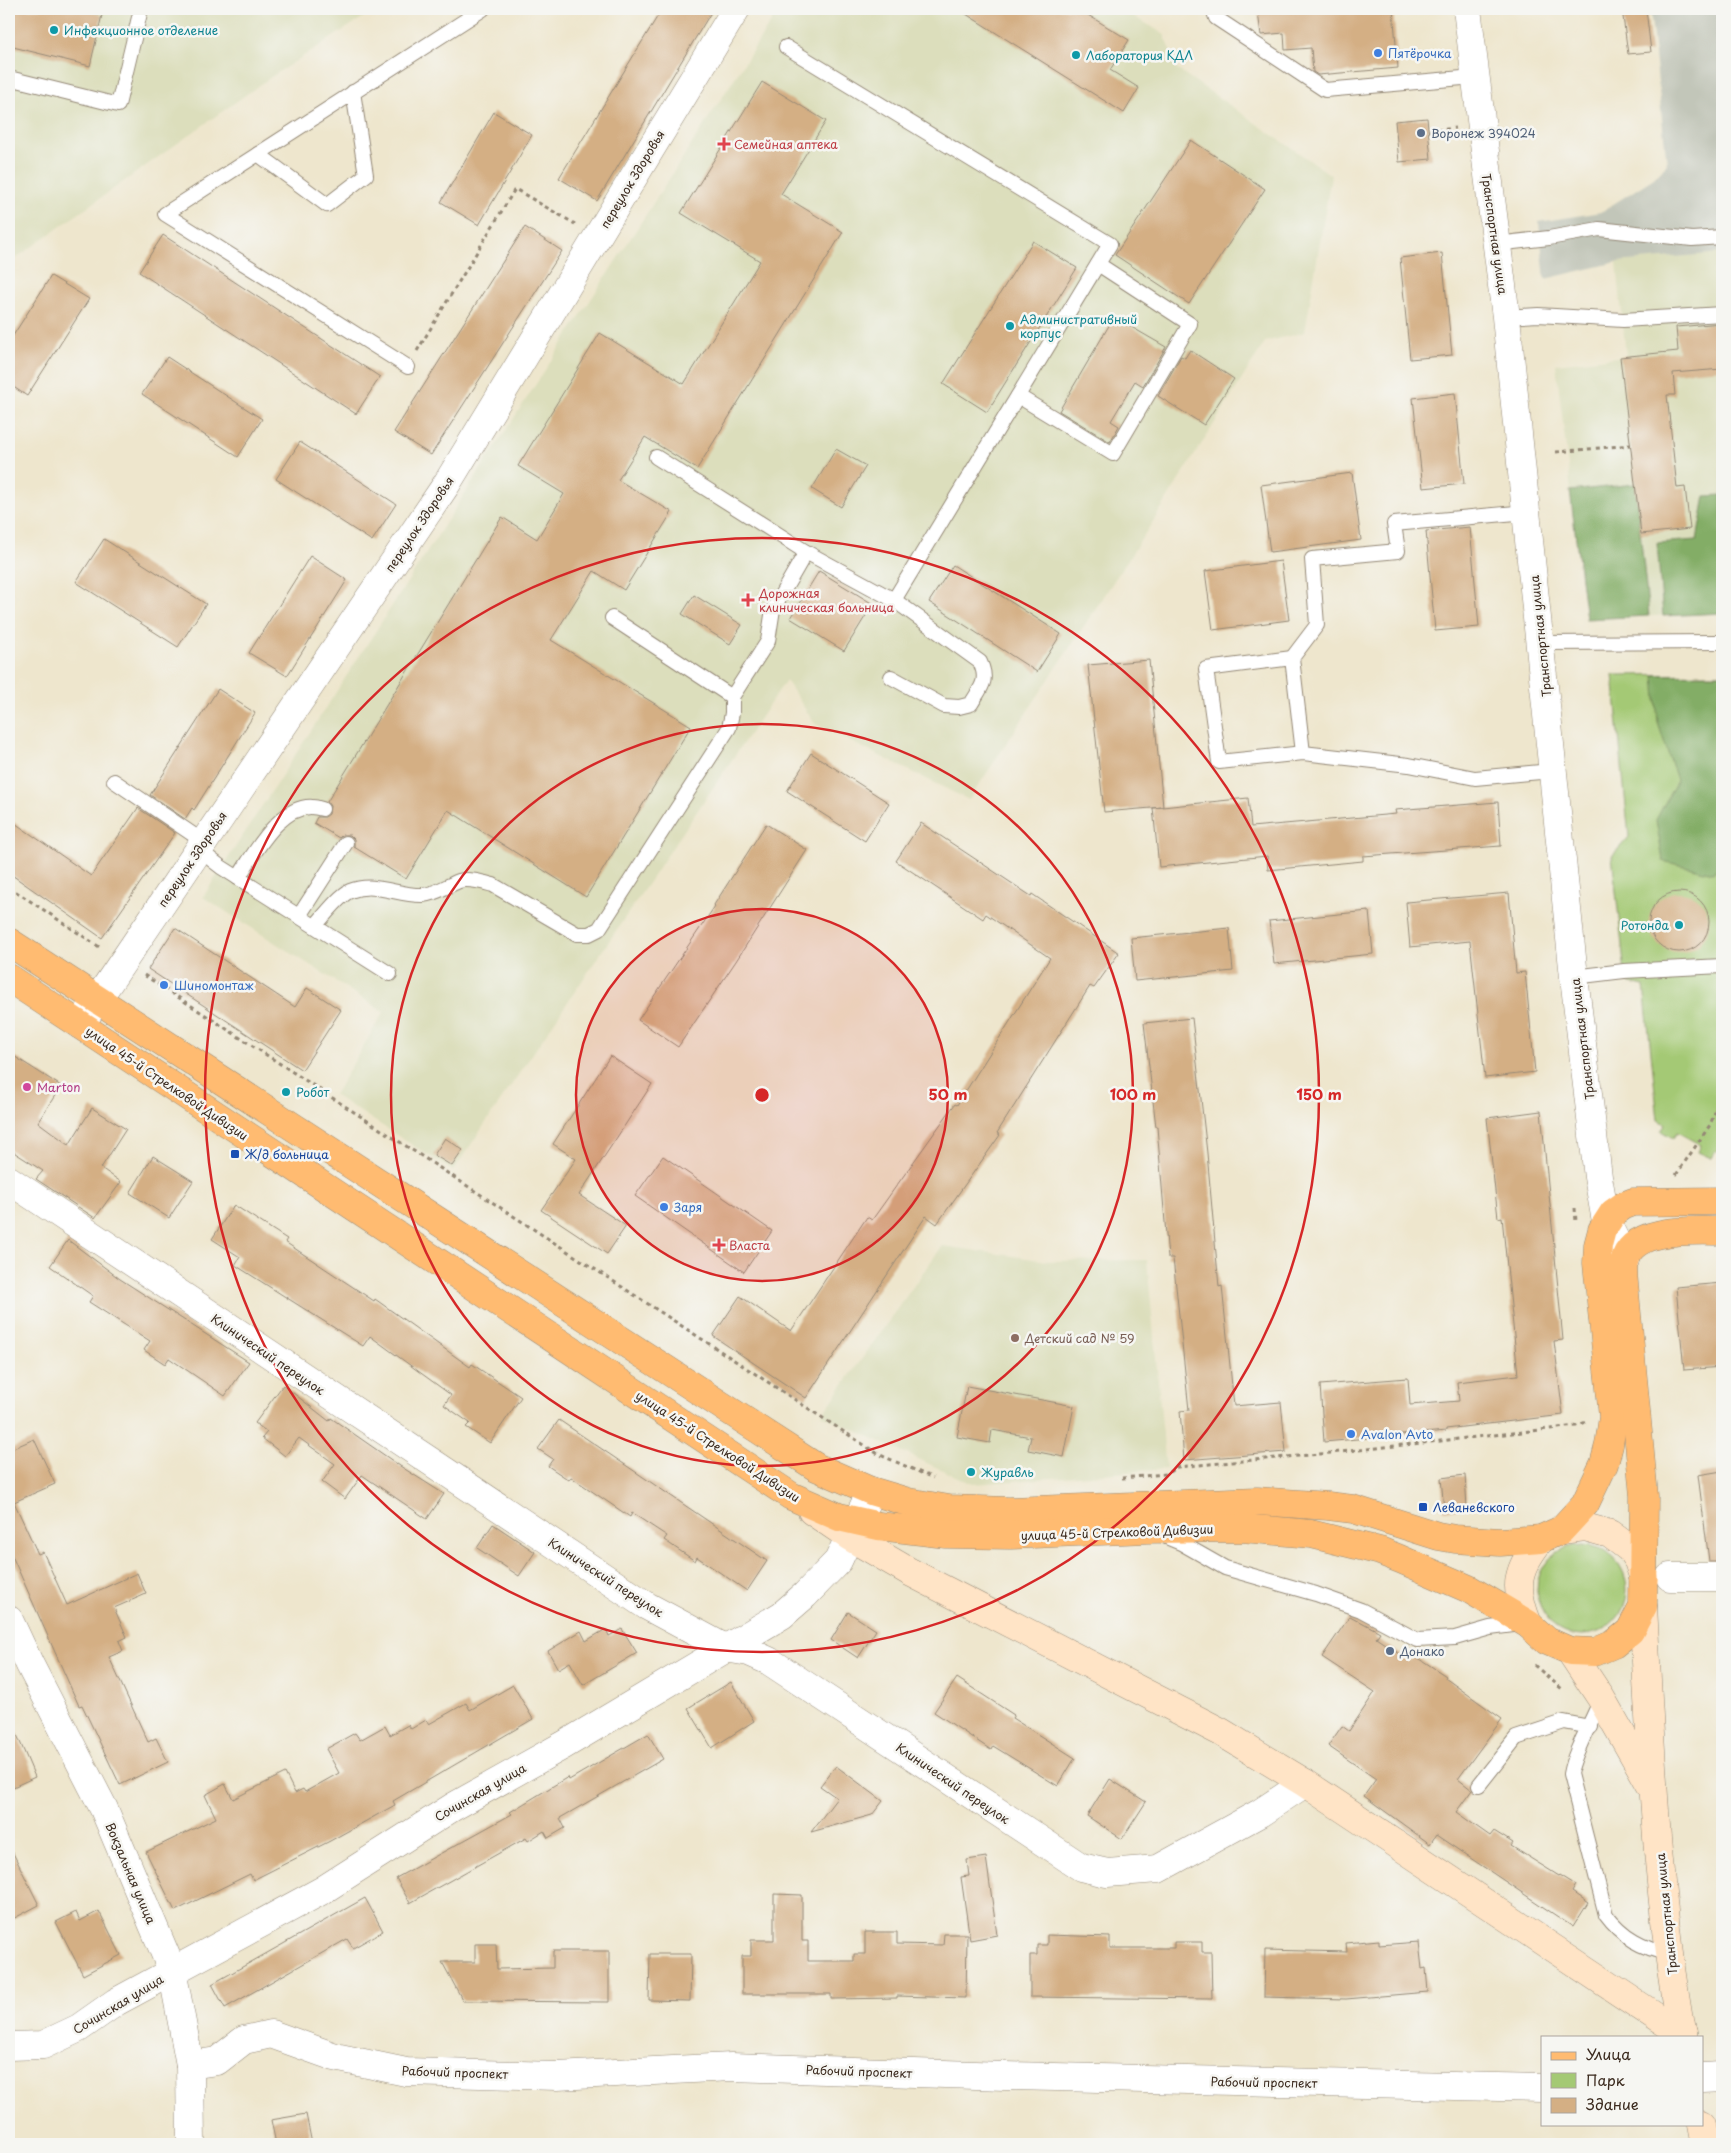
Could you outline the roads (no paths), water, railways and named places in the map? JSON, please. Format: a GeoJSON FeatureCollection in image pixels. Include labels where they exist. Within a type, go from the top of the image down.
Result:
{"type":"FeatureCollection","features":[{"type":"Feature","properties":{"kind":"main road","name":"улица 45-й Стрелковой Дивизии"},"geometry":{"type":"LineString","coordinates":[[9,942],[96,1001],[816,1467],[870,1491],[908,1502],[949,1509],[1009,1511],[1258,1502],[1328,1506],[1353,1509],[1438,1536],[1455,1539],[1500,1542],[1551,1535]]}},
{"type":"Feature","properties":{"kind":"main road","name":"улица 45-й Стрелковой Дивизии"},"geometry":{"type":"LineString","coordinates":[[12,987],[80,1025],[790,1496],[839,1517],[854,1529],[879,1526],[946,1534],[1010,1535],[1147,1529],[1242,1528],[1311,1534],[1380,1551],[1400,1559],[1469,1589],[1528,1624]]}},
{"type":"Feature","properties":{"kind":"main road"},"geometry":{"type":"LineString","coordinates":[[1551,1535],[1585,1504],[1604,1464],[1612,1417],[1597,1263],[1598,1245],[1606,1221],[1612,1213],[1633,1202],[1722,1200]]}},
{"type":"Feature","properties":{"kind":"main road"},"geometry":{"type":"LineString","coordinates":[[1657,1578],[1644,1496],[1625,1293],[1625,1260],[1636,1245],[1658,1234],[1668,1232],[1722,1231]]}},
{"type":"Feature","properties":{"kind":"main road","name":"Транспортная улица"},"geometry":{"type":"LineString","coordinates":[[1585,1527],[1610,1534],[1630,1549],[1638,1560],[1657,1578],[1630,1631],[1614,1644],[1595,1652],[1570,1651],[1547,1641],[1528,1624],[1519,1602],[1519,1580],[1527,1557],[1551,1535],[1585,1527]]}},
{"type":"Feature","properties":{"kind":"main road"},"geometry":{"type":"LineString","coordinates":[[854,1529],[910,1572],[1221,1732],[1305,1783],[1682,2035]]}},
{"type":"Feature","properties":{"kind":"main road","name":"Транспортная улица"},"geometry":{"type":"LineString","coordinates":[[1643,1606],[1654,1790],[1670,1954],[1682,2035]]}},
{"type":"Feature","properties":{"kind":"main road","name":"Транспортная улица"},"geometry":{"type":"LineString","coordinates":[[1570,1651],[1601,1698],[1654,1790]]}},
{"type":"Feature","properties":{"kind":"main road"},"geometry":{"type":"LineString","coordinates":[[1701,2126],[1705,2144]]}},
{"type":"Feature","properties":{"kind":"street","name":"переулок Здоровья"},"geometry":{"type":"LineString","coordinates":[[80,1025],[446,485],[736,9]]}},
{"type":"Feature","properties":{"kind":"street","name":"Транспортная улица"},"geometry":{"type":"LineString","coordinates":[[1466,9],[1506,317],[1574,977],[1597,1167],[1606,1221],[1625,1260]]}},
{"type":"Feature","properties":{"kind":"street","name":"Клинический переулок"},"geometry":{"type":"LineString","coordinates":[[9,1180],[647,1606],[725,1648],[749,1652],[770,1661],[1081,1867],[1107,1873],[1158,1869],[1260,1813],[1305,1783]]}},
{"type":"Feature","properties":{"kind":"street","name":"Сочинская улица"},"geometry":{"type":"LineString","coordinates":[[9,2046],[43,2045],[79,2028],[116,2002],[172,1970],[323,1890],[453,1807],[564,1745],[782,1616],[838,1560],[870,1491]]}},
{"type":"Feature","properties":{"kind":"street"},"geometry":{"type":"LineString","coordinates":[[1657,1578],[1722,1577]]}},
{"type":"Feature","properties":{"kind":"street","name":"Вокзальная улица"},"geometry":{"type":"LineString","coordinates":[[9,1620],[104,1809],[172,1970],[190,2066],[191,2144]]}},
{"type":"Feature","properties":{"kind":"street","name":"Рабочий проспект"},"geometry":{"type":"LineString","coordinates":[[190,2066],[217,2061],[244,2040],[271,2034],[335,2057],[406,2072],[557,2076],[731,2067],[995,2076],[1541,2088]]}},
{"type":"Feature","properties":{"kind":"street"},"geometry":{"type":"LineString","coordinates":[[1704,2077],[1722,2076]]}},
{"type":"Feature","properties":{"kind":"lane"},"geometry":{"type":"LineString","coordinates":[[9,78],[118,105],[141,9]]}},
{"type":"Feature","properties":{"kind":"lane"},"geometry":{"type":"LineString","coordinates":[[408,367],[165,214],[483,9]]}},
{"type":"Feature","properties":{"kind":"lane"},"geometry":{"type":"LineString","coordinates":[[1213,9],[1216,18],[1325,90],[1474,77]]}},
{"type":"Feature","properties":{"kind":"lane"},"geometry":{"type":"LineString","coordinates":[[786,48],[1110,244],[894,600]]}},
{"type":"Feature","properties":{"kind":"lane"},"geometry":{"type":"LineString","coordinates":[[258,154],[327,205],[366,175],[353,92]]}},
{"type":"Feature","properties":{"kind":"lane"},"geometry":{"type":"LineString","coordinates":[[1496,244],[1549,238],[1599,229],[1692,239],[1722,237]]}},
{"type":"Feature","properties":{"kind":"lane"},"geometry":{"type":"LineString","coordinates":[[1018,396],[1113,454],[1190,324],[1098,264]]}},
{"type":"Feature","properties":{"kind":"lane"},"geometry":{"type":"LineString","coordinates":[[1506,317],[1538,315],[1623,320],[1722,314]]}},
{"type":"Feature","properties":{"kind":"lane"},"geometry":{"type":"LineString","coordinates":[[656,457],[806,552],[894,600],[980,662],[985,672],[984,682],[971,704],[959,707],[944,706],[891,678]]}},
{"type":"Feature","properties":{"kind":"lane"},"geometry":{"type":"LineString","coordinates":[[1303,753],[1292,658],[1317,626],[1312,559],[1398,551],[1394,524],[1527,512]]}},
{"type":"Feature","properties":{"kind":"lane"},"geometry":{"type":"LineString","coordinates":[[315,926],[347,892],[361,888],[377,887],[412,895],[425,895],[460,881],[478,881],[493,885],[577,934],[589,934],[599,929],[729,728],[732,713],[732,697],[768,641],[773,609],[806,552]]}},
{"type":"Feature","properties":{"kind":"lane"},"geometry":{"type":"LineString","coordinates":[[612,618],[732,697]]}},
{"type":"Feature","properties":{"kind":"lane"},"geometry":{"type":"LineString","coordinates":[[1541,643],[1722,642]]}},
{"type":"Feature","properties":{"kind":"lane"},"geometry":{"type":"LineString","coordinates":[[1292,658],[1206,669],[1219,762],[1303,753],[1409,765],[1475,778],[1552,771]]}},
{"type":"Feature","properties":{"kind":"lane"},"geometry":{"type":"LineString","coordinates":[[114,781],[201,846],[238,878],[390,974]]}},
{"type":"Feature","properties":{"kind":"lane"},"geometry":{"type":"LineString","coordinates":[[238,878],[273,827],[286,816],[306,807],[313,806],[322,809]]}},
{"type":"Feature","properties":{"kind":"lane"},"geometry":{"type":"LineString","coordinates":[[299,916],[346,843]]}},
{"type":"Feature","properties":{"kind":"lane"},"geometry":{"type":"LineString","coordinates":[[1574,977],[1624,971],[1722,966]]}},
{"type":"Feature","properties":{"kind":"lane"},"geometry":{"type":"LineString","coordinates":[[1147,1529],[1181,1543],[1225,1568],[1316,1594],[1361,1610],[1417,1640],[1455,1638],[1490,1628],[1528,1624]]}},
{"type":"Feature","properties":{"kind":"lane"},"geometry":{"type":"LineString","coordinates":[[1601,1698],[1590,1727],[1572,1764],[1570,1774],[1606,1915],[1617,1930],[1650,1949],[1670,1954]]}},
{"type":"Feature","properties":{"kind":"lane"},"geometry":{"type":"LineString","coordinates":[[1479,1785],[1516,1738],[1564,1722],[1590,1727]]}},
{"type":"Feature","properties":{"kind":"place","name":"Инфекционное отделение"},"geometry":{"type":"Point","coordinates":[54,30]}},
{"type":"Feature","properties":{"kind":"place","name":"Пятёрочка"},"geometry":{"type":"Point","coordinates":[1378,53]}},
{"type":"Feature","properties":{"kind":"place","name":"Лаборатория КДЛ"},"geometry":{"type":"Point","coordinates":[1076,55]}},
{"type":"Feature","properties":{"kind":"place","name":"Воронеж 394024"},"geometry":{"type":"Point","coordinates":[1421,133]}},
{"type":"Feature","properties":{"kind":"place","name":"Семейная аптека"},"geometry":{"type":"Point","coordinates":[724,144]}},
{"type":"Feature","properties":{"kind":"place","name":"Административный корпус"},"geometry":{"type":"Point","coordinates":[1010,326]}},
{"type":"Feature","properties":{"kind":"place","name":"Дорожная клиническая больница"},"geometry":{"type":"Point","coordinates":[748,600]}},
{"type":"Feature","properties":{"kind":"place","name":"Ротонда"},"geometry":{"type":"Point","coordinates":[1679,925]}},
{"type":"Feature","properties":{"kind":"place","name":"Шиномонтаж"},"geometry":{"type":"Point","coordinates":[164,985]}},
{"type":"Feature","properties":{"kind":"place","name":"Marton"},"geometry":{"type":"Point","coordinates":[27,1087]}},
{"type":"Feature","properties":{"kind":"place","name":"Робот"},"geometry":{"type":"Point","coordinates":[286,1092]}},
{"type":"Feature","properties":{"kind":"place","name":"Ж/д больница"},"geometry":{"type":"Point","coordinates":[235,1154]}},
{"type":"Feature","properties":{"kind":"place","name":"Заря"},"geometry":{"type":"Point","coordinates":[664,1207]}},
{"type":"Feature","properties":{"kind":"place","name":"Власта"},"geometry":{"type":"Point","coordinates":[719,1245]}},
{"type":"Feature","properties":{"kind":"place","name":"Детский сад № 59"},"geometry":{"type":"Point","coordinates":[1015,1338]}},
{"type":"Feature","properties":{"kind":"place","name":"Avalon Avto"},"geometry":{"type":"Point","coordinates":[1351,1434]}},
{"type":"Feature","properties":{"kind":"place","name":"Журавль"},"geometry":{"type":"Point","coordinates":[971,1472]}},
{"type":"Feature","properties":{"kind":"place","name":"Леваневского"},"geometry":{"type":"Point","coordinates":[1423,1507]}},
{"type":"Feature","properties":{"kind":"place","name":"Донако"},"geometry":{"type":"Point","coordinates":[1390,1651]}}]}
